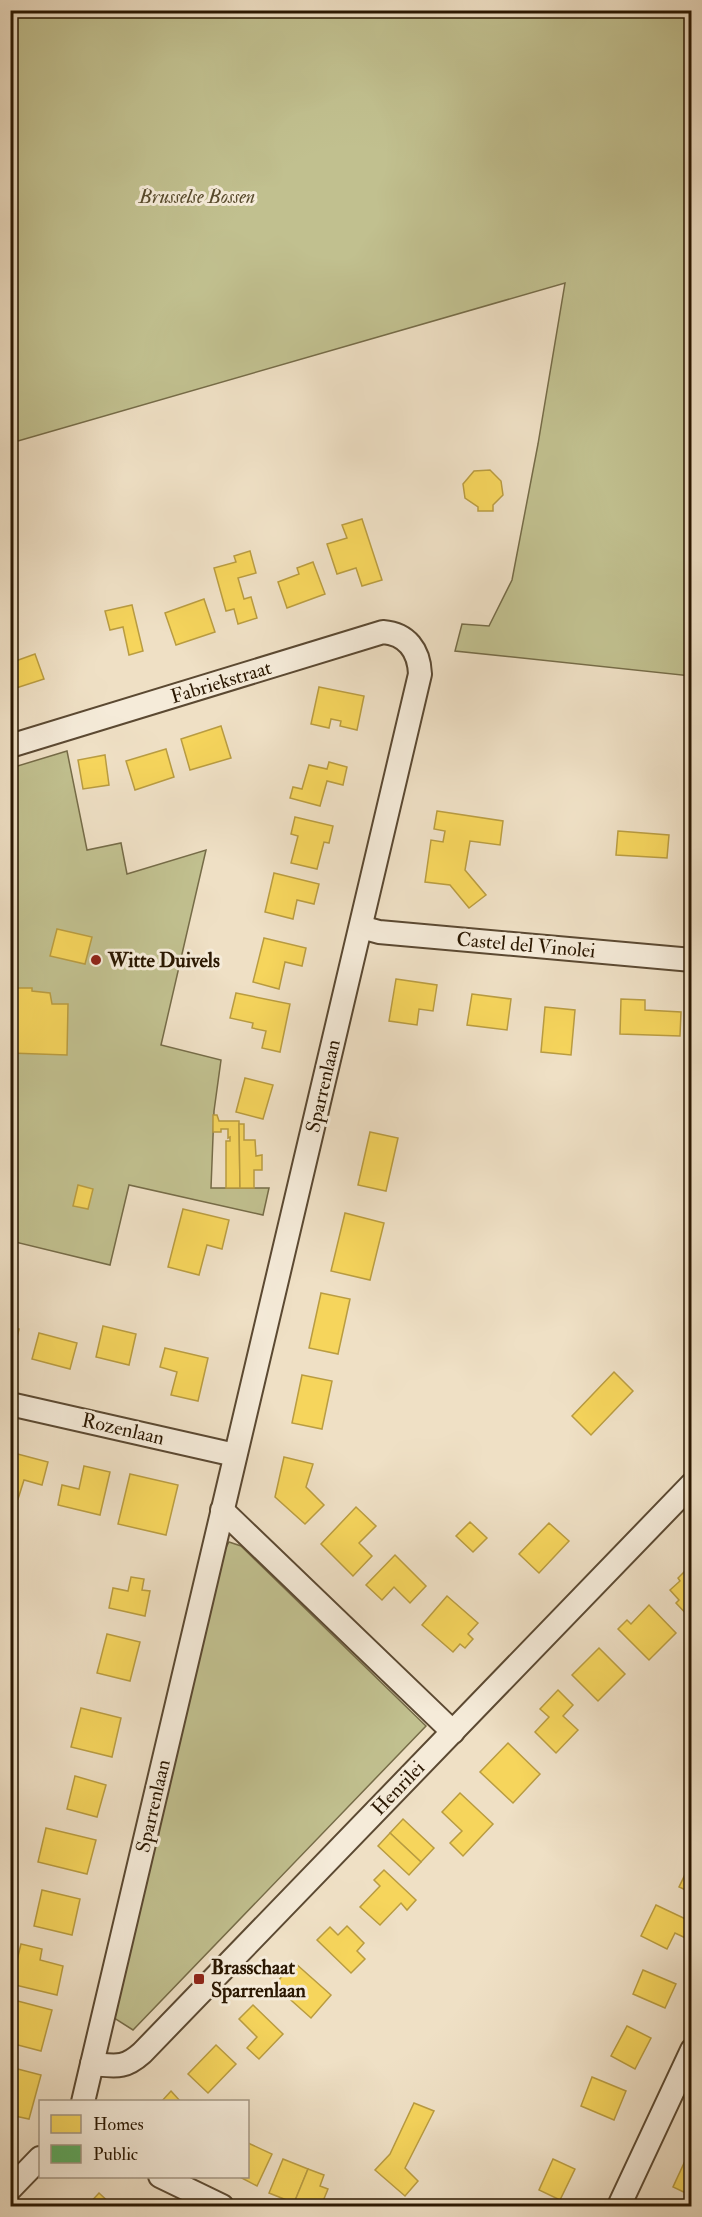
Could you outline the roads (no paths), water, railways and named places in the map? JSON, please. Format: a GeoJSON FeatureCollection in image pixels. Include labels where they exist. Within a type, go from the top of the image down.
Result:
{"type":"FeatureCollection","features":[{"type":"Feature","properties":{"kind":"street","name":"Fabriekstraat"},"geometry":{"type":"LineString","coordinates":[[10,746],[383,632],[399,635],[406,640],[414,648],[420,661]]}},
{"type":"Feature","properties":{"kind":"street","name":"Sparrenlaan"},"geometry":{"type":"LineString","coordinates":[[83,2100],[361,927],[420,674],[420,661]]}},
{"type":"Feature","properties":{"kind":"street","name":"Castel del Vinolei"},"geometry":{"type":"LineString","coordinates":[[361,927],[379,932],[692,960]]}},
{"type":"Feature","properties":{"kind":"street","name":"Rozenlaan"},"geometry":{"type":"LineString","coordinates":[[10,1404],[235,1455]]}},
{"type":"Feature","properties":{"kind":"street","name":"Henrilei"},"geometry":{"type":"LineString","coordinates":[[92,2064],[123,2066],[131,2063],[142,2053],[692,1484]]}},
{"type":"Feature","properties":{"kind":"street"},"geometry":{"type":"LineString","coordinates":[[222,1510],[453,1732]]}},
{"type":"Feature","properties":{"kind":"street"},"geometry":{"type":"LineString","coordinates":[[620,2206],[692,2050]]}},
{"type":"Feature","properties":{"kind":"street"},"geometry":{"type":"LineString","coordinates":[[10,2189],[39,2159]]}},
{"type":"Feature","properties":{"kind":"street"},"geometry":{"type":"LineString","coordinates":[[164,2178],[222,2206]]}},
{"type":"Feature","properties":{"kind":"place","name":"Witte Duivels"},"geometry":{"type":"Point","coordinates":[96,960]}},
{"type":"Feature","properties":{"kind":"place","name":"Brasschaat Sparrenlaan"},"geometry":{"type":"Point","coordinates":[199,1979]}},
{"type":"Feature","properties":{"kind":"park label","name":"Brusselse Bossen"},"geometry":{"type":"Point","coordinates":[197,196]}}]}
